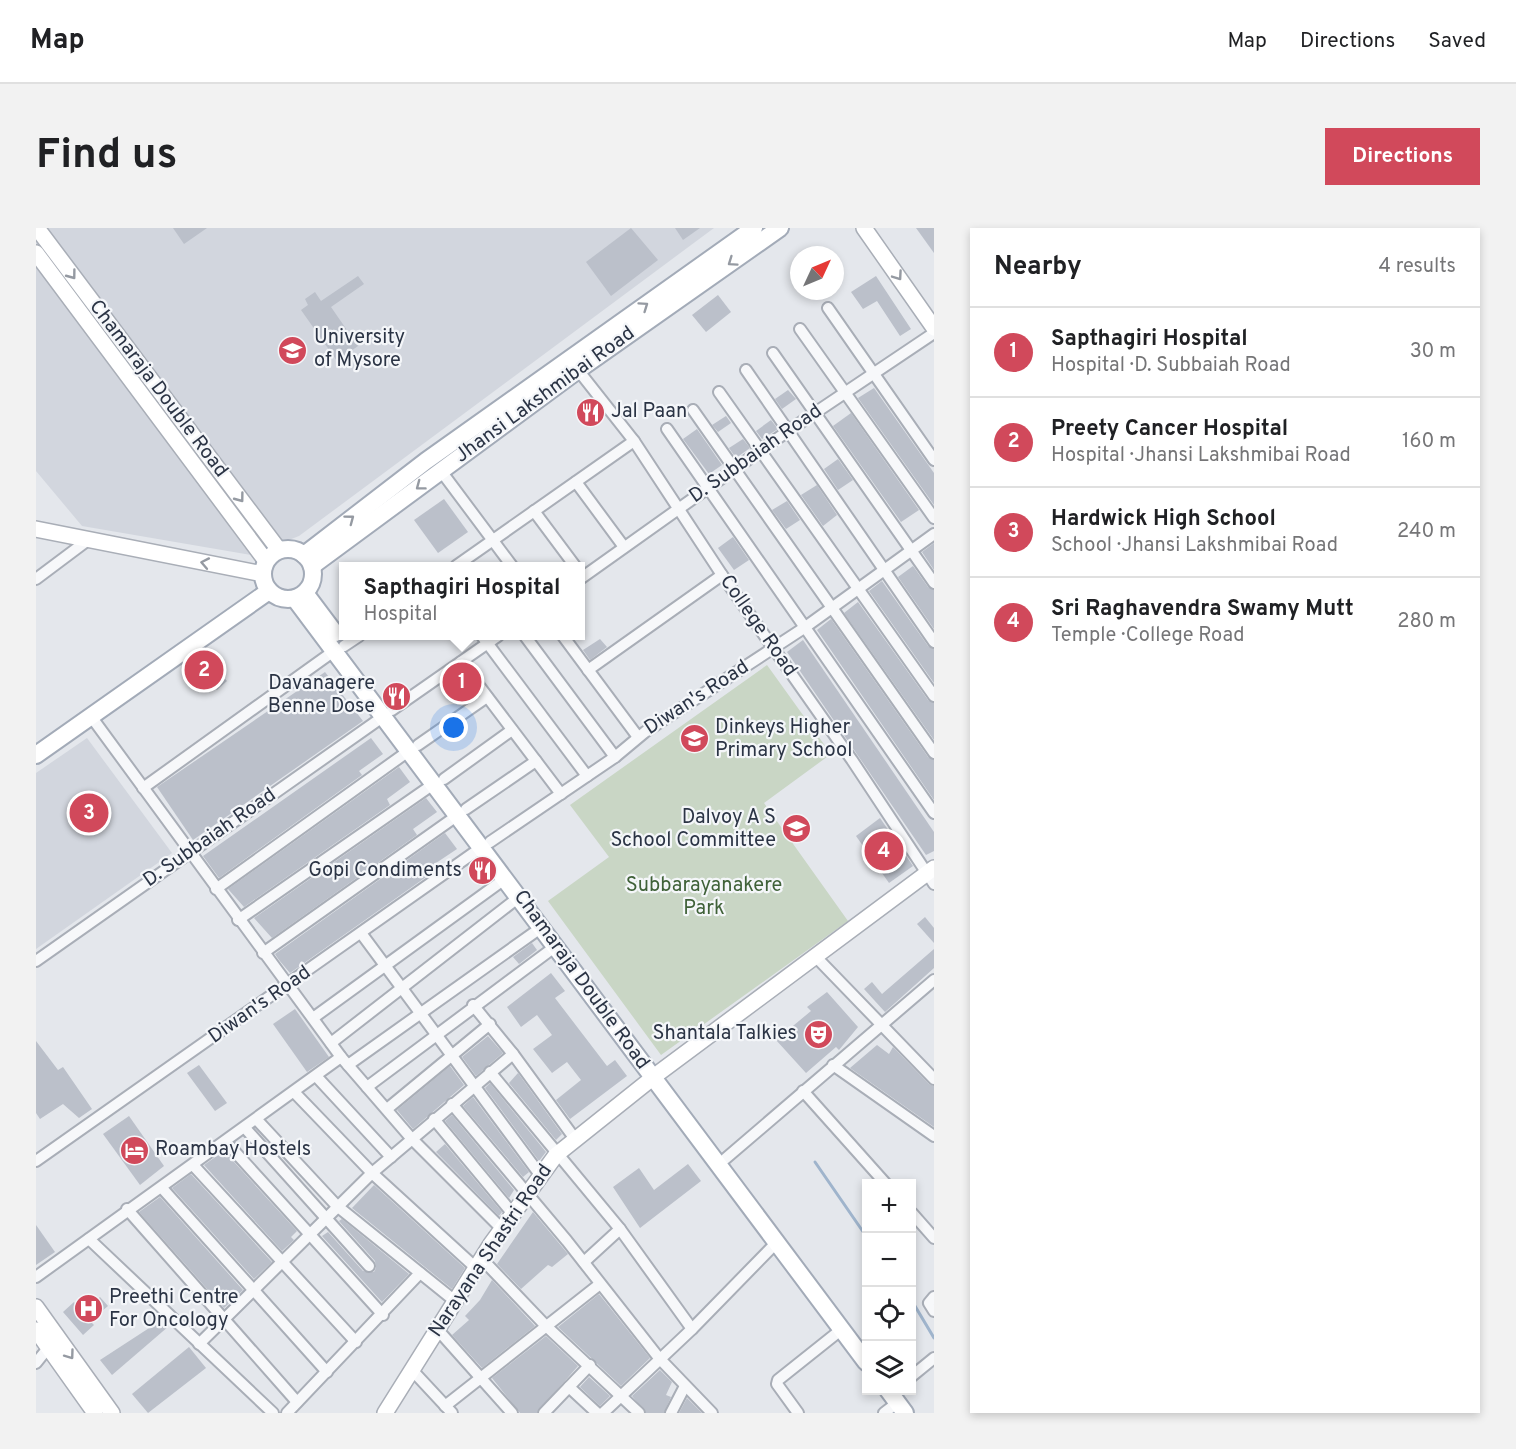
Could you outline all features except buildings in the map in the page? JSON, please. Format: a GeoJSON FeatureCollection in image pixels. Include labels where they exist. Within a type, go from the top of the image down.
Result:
{"type":"FeatureCollection","features":[{"type":"Feature","properties":{"kind":"main road","name":"Chamaraja Double Road"},"geometry":{"type":"LineString","coordinates":[[37,228],[269,562]]}},
{"type":"Feature","properties":{"kind":"main road","name":"Jhansi Lakshmibai Road"},"geometry":{"type":"LineString","coordinates":[[308,560],[426,461],[754,228]]}},
{"type":"Feature","properties":{"kind":"main road","name":"Jhansi Lakshmibai Road"},"geometry":{"type":"LineString","coordinates":[[308,560],[441,471],[578,370],[780,228]]}},
{"type":"Feature","properties":{"kind":"main road"},"geometry":{"type":"LineString","coordinates":[[864,228],[934,328]]}},
{"type":"Feature","properties":{"kind":"main road","name":"Chamaraja Double Road"},"geometry":{"type":"LineString","coordinates":[[36,253],[269,562]]}},
{"type":"Feature","properties":{"kind":"main road"},"geometry":{"type":"LineString","coordinates":[[36,529],[88,540],[269,562],[296,550],[308,560],[313,581],[300,596],[281,599],[269,591]]}},
{"type":"Feature","properties":{"kind":"main road"},"geometry":{"type":"LineString","coordinates":[[269,562],[269,591]]}},
{"type":"Feature","properties":{"kind":"main road"},"geometry":{"type":"LineString","coordinates":[[36,755],[269,591]]}},
{"type":"Feature","properties":{"kind":"main road","name":"Chamaraja Double Road"},"geometry":{"type":"LineString","coordinates":[[300,596],[657,1075],[862,1355]]}},
{"type":"Feature","properties":{"kind":"main road","name":"Chamaraja Double Road"},"geometry":{"type":"LineString","coordinates":[[486,844],[519,897],[725,1159],[862,1342]]}},
{"type":"Feature","properties":{"kind":"main road","name":"Narayana Shastri Road"},"geometry":{"type":"LineString","coordinates":[[388,1411],[479,1263],[556,1155],[657,1075],[931,875]]}},
{"type":"Feature","properties":{"kind":"main road"},"geometry":{"type":"LineString","coordinates":[[36,1307],[112,1413]]}},
{"type":"Feature","properties":{"kind":"main road"},"geometry":{"type":"LineString","coordinates":[[36,1330],[95,1413]]}},
{"type":"Feature","properties":{"kind":"main road"},"geometry":{"type":"LineString","coordinates":[[894,1402],[914,1413]]}},
{"type":"Feature","properties":{"kind":"street"},"geometry":{"type":"LineString","coordinates":[[828,308],[934,460]]}},
{"type":"Feature","properties":{"kind":"street"},"geometry":{"type":"LineString","coordinates":[[800,329],[934,518]]}},
{"type":"Feature","properties":{"kind":"street","name":"D. Subbaiah Road"},"geometry":{"type":"LineString","coordinates":[[585,574],[814,412],[934,333]]}},
{"type":"Feature","properties":{"kind":"street"},"geometry":{"type":"LineString","coordinates":[[773,353],[934,583]]}},
{"type":"Feature","properties":{"kind":"street","name":"College Road"},"geometry":{"type":"LineString","coordinates":[[578,370],[634,441],[722,576],[931,875]]}},
{"type":"Feature","properties":{"kind":"street"},"geometry":{"type":"LineString","coordinates":[[747,370],[934,642]]}},
{"type":"Feature","properties":{"kind":"street"},"geometry":{"type":"LineString","coordinates":[[718,392],[934,696]]}},
{"type":"Feature","properties":{"kind":"street"},"geometry":{"type":"LineString","coordinates":[[693,410],[934,753]]}},
{"type":"Feature","properties":{"kind":"street"},"geometry":{"type":"LineString","coordinates":[[667,429],[934,813]]}},
{"type":"Feature","properties":{"kind":"street"},"geometry":{"type":"LineString","coordinates":[[471,562],[493,541],[634,441]]}},
{"type":"Feature","properties":{"kind":"street"},"geometry":{"type":"LineString","coordinates":[[441,471],[508,562]]}},
{"type":"Feature","properties":{"kind":"street"},"geometry":{"type":"LineString","coordinates":[[576,482],[624,547]]}},
{"type":"Feature","properties":{"kind":"street"},"geometry":{"type":"LineString","coordinates":[[534,512],[571,562]]}},
{"type":"Feature","properties":{"kind":"street","name":"Diwan's Road"},"geometry":{"type":"LineString","coordinates":[[36,1161],[486,844],[615,757],[638,737],[804,628],[934,534]]}},
{"type":"Feature","properties":{"kind":"street"},"geometry":{"type":"LineString","coordinates":[[36,579],[88,540]]}},
{"type":"Feature","properties":{"kind":"street"},"geometry":{"type":"LineString","coordinates":[[588,670],[722,576]]}},
{"type":"Feature","properties":{"kind":"street"},"geometry":{"type":"LineString","coordinates":[[144,788],[353,640]]}},
{"type":"Feature","properties":{"kind":"street","name":"D. Subbaiah Road"},"geometry":{"type":"LineString","coordinates":[[36,961],[461,662],[484,640]]}},
{"type":"Feature","properties":{"kind":"street"},"geometry":{"type":"LineString","coordinates":[[486,640],[587,776]]}},
{"type":"Feature","properties":{"kind":"street"},"geometry":{"type":"LineString","coordinates":[[528,640],[615,757]]}},
{"type":"Feature","properties":{"kind":"street"},"geometry":{"type":"LineString","coordinates":[[566,640],[638,737]]}},
{"type":"Feature","properties":{"kind":"street"},"geometry":{"type":"LineString","coordinates":[[461,662],[561,794]]}},
{"type":"Feature","properties":{"kind":"street"},"geometry":{"type":"LineString","coordinates":[[216,889],[487,696]]}},
{"type":"Feature","properties":{"kind":"street"},"geometry":{"type":"LineString","coordinates":[[90,715],[238,920],[344,1061],[411,1138],[502,1229]]}},
{"type":"Feature","properties":{"kind":"street"},"geometry":{"type":"LineString","coordinates":[[238,920],[512,730]]}},
{"type":"Feature","properties":{"kind":"street"},"geometry":{"type":"LineString","coordinates":[[263,953],[536,761]]}},
{"type":"Feature","properties":{"kind":"street"},"geometry":{"type":"LineString","coordinates":[[313,1018],[506,878]]}},
{"type":"Feature","properties":{"kind":"street"},"geometry":{"type":"LineString","coordinates":[[331,1043],[519,897]]}},
{"type":"Feature","properties":{"kind":"street"},"geometry":{"type":"LineString","coordinates":[[36,1277],[127,1209],[162,1188],[316,1076],[421,1013],[543,927]]}},
{"type":"Feature","properties":{"kind":"street"},"geometry":{"type":"LineString","coordinates":[[361,933],[541,1176]]}},
{"type":"Feature","properties":{"kind":"street"},"geometry":{"type":"LineString","coordinates":[[367,1087],[438,1036],[473,1005],[556,946]]}},
{"type":"Feature","properties":{"kind":"street"},"geometry":{"type":"LineString","coordinates":[[816,957],[933,1076]]}},
{"type":"Feature","properties":{"kind":"street"},"geometry":{"type":"LineString","coordinates":[[725,1159],[934,980]]}},
{"type":"Feature","properties":{"kind":"street"},"geometry":{"type":"LineString","coordinates":[[473,1005],[513,1054],[575,1139]]}},
{"type":"Feature","properties":{"kind":"street"},"geometry":{"type":"LineString","coordinates":[[387,1109],[453,1057],[490,1024]]}},
{"type":"Feature","properties":{"kind":"street"},"geometry":{"type":"LineString","coordinates":[[200,1344],[372,1173],[513,1054]]}},
{"type":"Feature","properties":{"kind":"street"},"geometry":{"type":"LineString","coordinates":[[833,1065],[934,1136]]}},
{"type":"Feature","properties":{"kind":"street"},"geometry":{"type":"LineString","coordinates":[[490,1072],[556,1155],[620,1229],[692,1329]]}},
{"type":"Feature","properties":{"kind":"street"},"geometry":{"type":"LineString","coordinates":[[316,1076],[391,1157]]}},
{"type":"Feature","properties":{"kind":"street"},"geometry":{"type":"LineString","coordinates":[[803,1091],[882,1179]]}},
{"type":"Feature","properties":{"kind":"street"},"geometry":{"type":"LineString","coordinates":[[294,1092],[372,1173],[479,1263],[639,1413]]}},
{"type":"Feature","properties":{"kind":"street"},"geometry":{"type":"LineString","coordinates":[[452,1104],[584,1262],[659,1358],[712,1413]]}},
{"type":"Feature","properties":{"kind":"street"},"geometry":{"type":"LineString","coordinates":[[434,1119],[513,1214]]}},
{"type":"Feature","properties":{"kind":"street"},"geometry":{"type":"LineString","coordinates":[[257,1120],[338,1206],[455,1301]]}},
{"type":"Feature","properties":{"kind":"street"},"geometry":{"type":"LineString","coordinates":[[245,1128],[324,1219],[369,1266]]}},
{"type":"Feature","properties":{"kind":"street"},"geometry":{"type":"LineString","coordinates":[[226,1142],[383,1315]]}},
{"type":"Feature","properties":{"kind":"street"},"geometry":{"type":"LineString","coordinates":[[193,1165],[356,1342]]}},
{"type":"Feature","properties":{"kind":"street"},"geometry":{"type":"LineString","coordinates":[[162,1188],[327,1372]]}},
{"type":"Feature","properties":{"kind":"street"},"geometry":{"type":"LineString","coordinates":[[127,1209],[297,1402]]}},
{"type":"Feature","properties":{"kind":"street"},"geometry":{"type":"LineString","coordinates":[[916,1218],[934,1238]]}},
{"type":"Feature","properties":{"kind":"street"},"geometry":{"type":"LineString","coordinates":[[584,1262],[620,1229]]}},
{"type":"Feature","properties":{"kind":"street"},"geometry":{"type":"LineString","coordinates":[[89,1239],[273,1413]]}},
{"type":"Feature","properties":{"kind":"street"},"geometry":{"type":"LineString","coordinates":[[603,1413],[692,1329],[777,1242]]}},
{"type":"Feature","properties":{"kind":"street"},"geometry":{"type":"LineString","coordinates":[[287,1413],[383,1315],[420,1273]]}},
{"type":"Feature","properties":{"kind":"street"},"geometry":{"type":"LineString","coordinates":[[412,1370],[448,1409],[478,1377],[600,1284]]}},
{"type":"Feature","properties":{"kind":"street"},"geometry":{"type":"LineString","coordinates":[[934,1297],[929,1303],[934,1311]]}},
{"type":"Feature","properties":{"kind":"street"},"geometry":{"type":"LineString","coordinates":[[798,1413],[784,1396],[777,1384],[778,1380],[842,1329]]}},
{"type":"Feature","properties":{"kind":"street"},"geometry":{"type":"LineString","coordinates":[[438,1330],[478,1377],[500,1396],[513,1413]]}},
{"type":"Feature","properties":{"kind":"street"},"geometry":{"type":"LineString","coordinates":[[36,1363],[48,1348]]}},
{"type":"Feature","properties":{"kind":"street"},"geometry":{"type":"LineString","coordinates":[[916,1373],[934,1358]]}},
{"type":"Feature","properties":{"kind":"street"},"geometry":{"type":"LineString","coordinates":[[550,1411],[590,1365]]}},
{"type":"Feature","properties":{"kind":"street"},"geometry":{"type":"LineString","coordinates":[[670,1413],[686,1386]]}},
{"type":"Feature","properties":{"kind":"street"},"geometry":{"type":"LineString","coordinates":[[569,1387],[597,1413]]}},
{"type":"Feature","properties":{"kind":"shaded area","name":"University of Mysore"},"geometry":{"type":"Polygon","coordinates":[[[36,228],[714,228],[299,536],[251,555],[82,526],[36,471],[36,228]]]}},
{"type":"Feature","properties":{"kind":"shaded area"},"geometry":{"type":"Polygon","coordinates":[[[87,738],[172,853],[36,949],[36,773],[87,738]]]}},
{"type":"Feature","properties":{"kind":"green space","name":"Subbarayanakere Park"},"geometry":{"type":"Polygon","coordinates":[[[767,665],[831,754],[764,803],[848,921],[661,1055],[548,901],[609,857],[570,805],[767,665]]]}},
{"type":"Feature","properties":{"kind":"waterway"},"geometry":{"type":"LineString","coordinates":[[815,1162],[864,1233]]}},
{"type":"Feature","properties":{"kind":"waterway"},"geometry":{"type":"LineString","coordinates":[[916,1308],[934,1338]]}},
{"type":"Feature","properties":{"kind":"place","name":"University of Mysore"},"geometry":{"type":"Point","coordinates":[293,350]}},
{"type":"Feature","properties":{"kind":"place","name":"Jal Paan"},"geometry":{"type":"Point","coordinates":[590,412]}},
{"type":"Feature","properties":{"kind":"place","name":"Preety Cancer Hospital"},"geometry":{"type":"Point","coordinates":[204,670]}},
{"type":"Feature","properties":{"kind":"place","name":"Sapthagiri Hospital"},"geometry":{"type":"Point","coordinates":[462,682]}},
{"type":"Feature","properties":{"kind":"place","name":"Davanagere Benne Dose"},"geometry":{"type":"Point","coordinates":[396,696]}},
{"type":"Feature","properties":{"kind":"place","name":"Dinkeys Higher Primary School"},"geometry":{"type":"Point","coordinates":[694,739]}},
{"type":"Feature","properties":{"kind":"place","name":"Hardwick High School"},"geometry":{"type":"Point","coordinates":[89,813]}},
{"type":"Feature","properties":{"kind":"place","name":"Dalvoy A S School Committee"},"geometry":{"type":"Point","coordinates":[797,829]}},
{"type":"Feature","properties":{"kind":"place","name":"Sri Raghavendra Swamy Mutt"},"geometry":{"type":"Point","coordinates":[884,851]}},
{"type":"Feature","properties":{"kind":"place","name":"Gopi Condiments"},"geometry":{"type":"Point","coordinates":[483,871]}},
{"type":"Feature","properties":{"kind":"place","name":"Shantala Talkies"},"geometry":{"type":"Point","coordinates":[818,1034]}},
{"type":"Feature","properties":{"kind":"place","name":"Roambay Hostels"},"geometry":{"type":"Point","coordinates":[134,1150]}},
{"type":"Feature","properties":{"kind":"place","name":"Preethi Centre For Oncology"},"geometry":{"type":"Point","coordinates":[88,1309]}}]}
